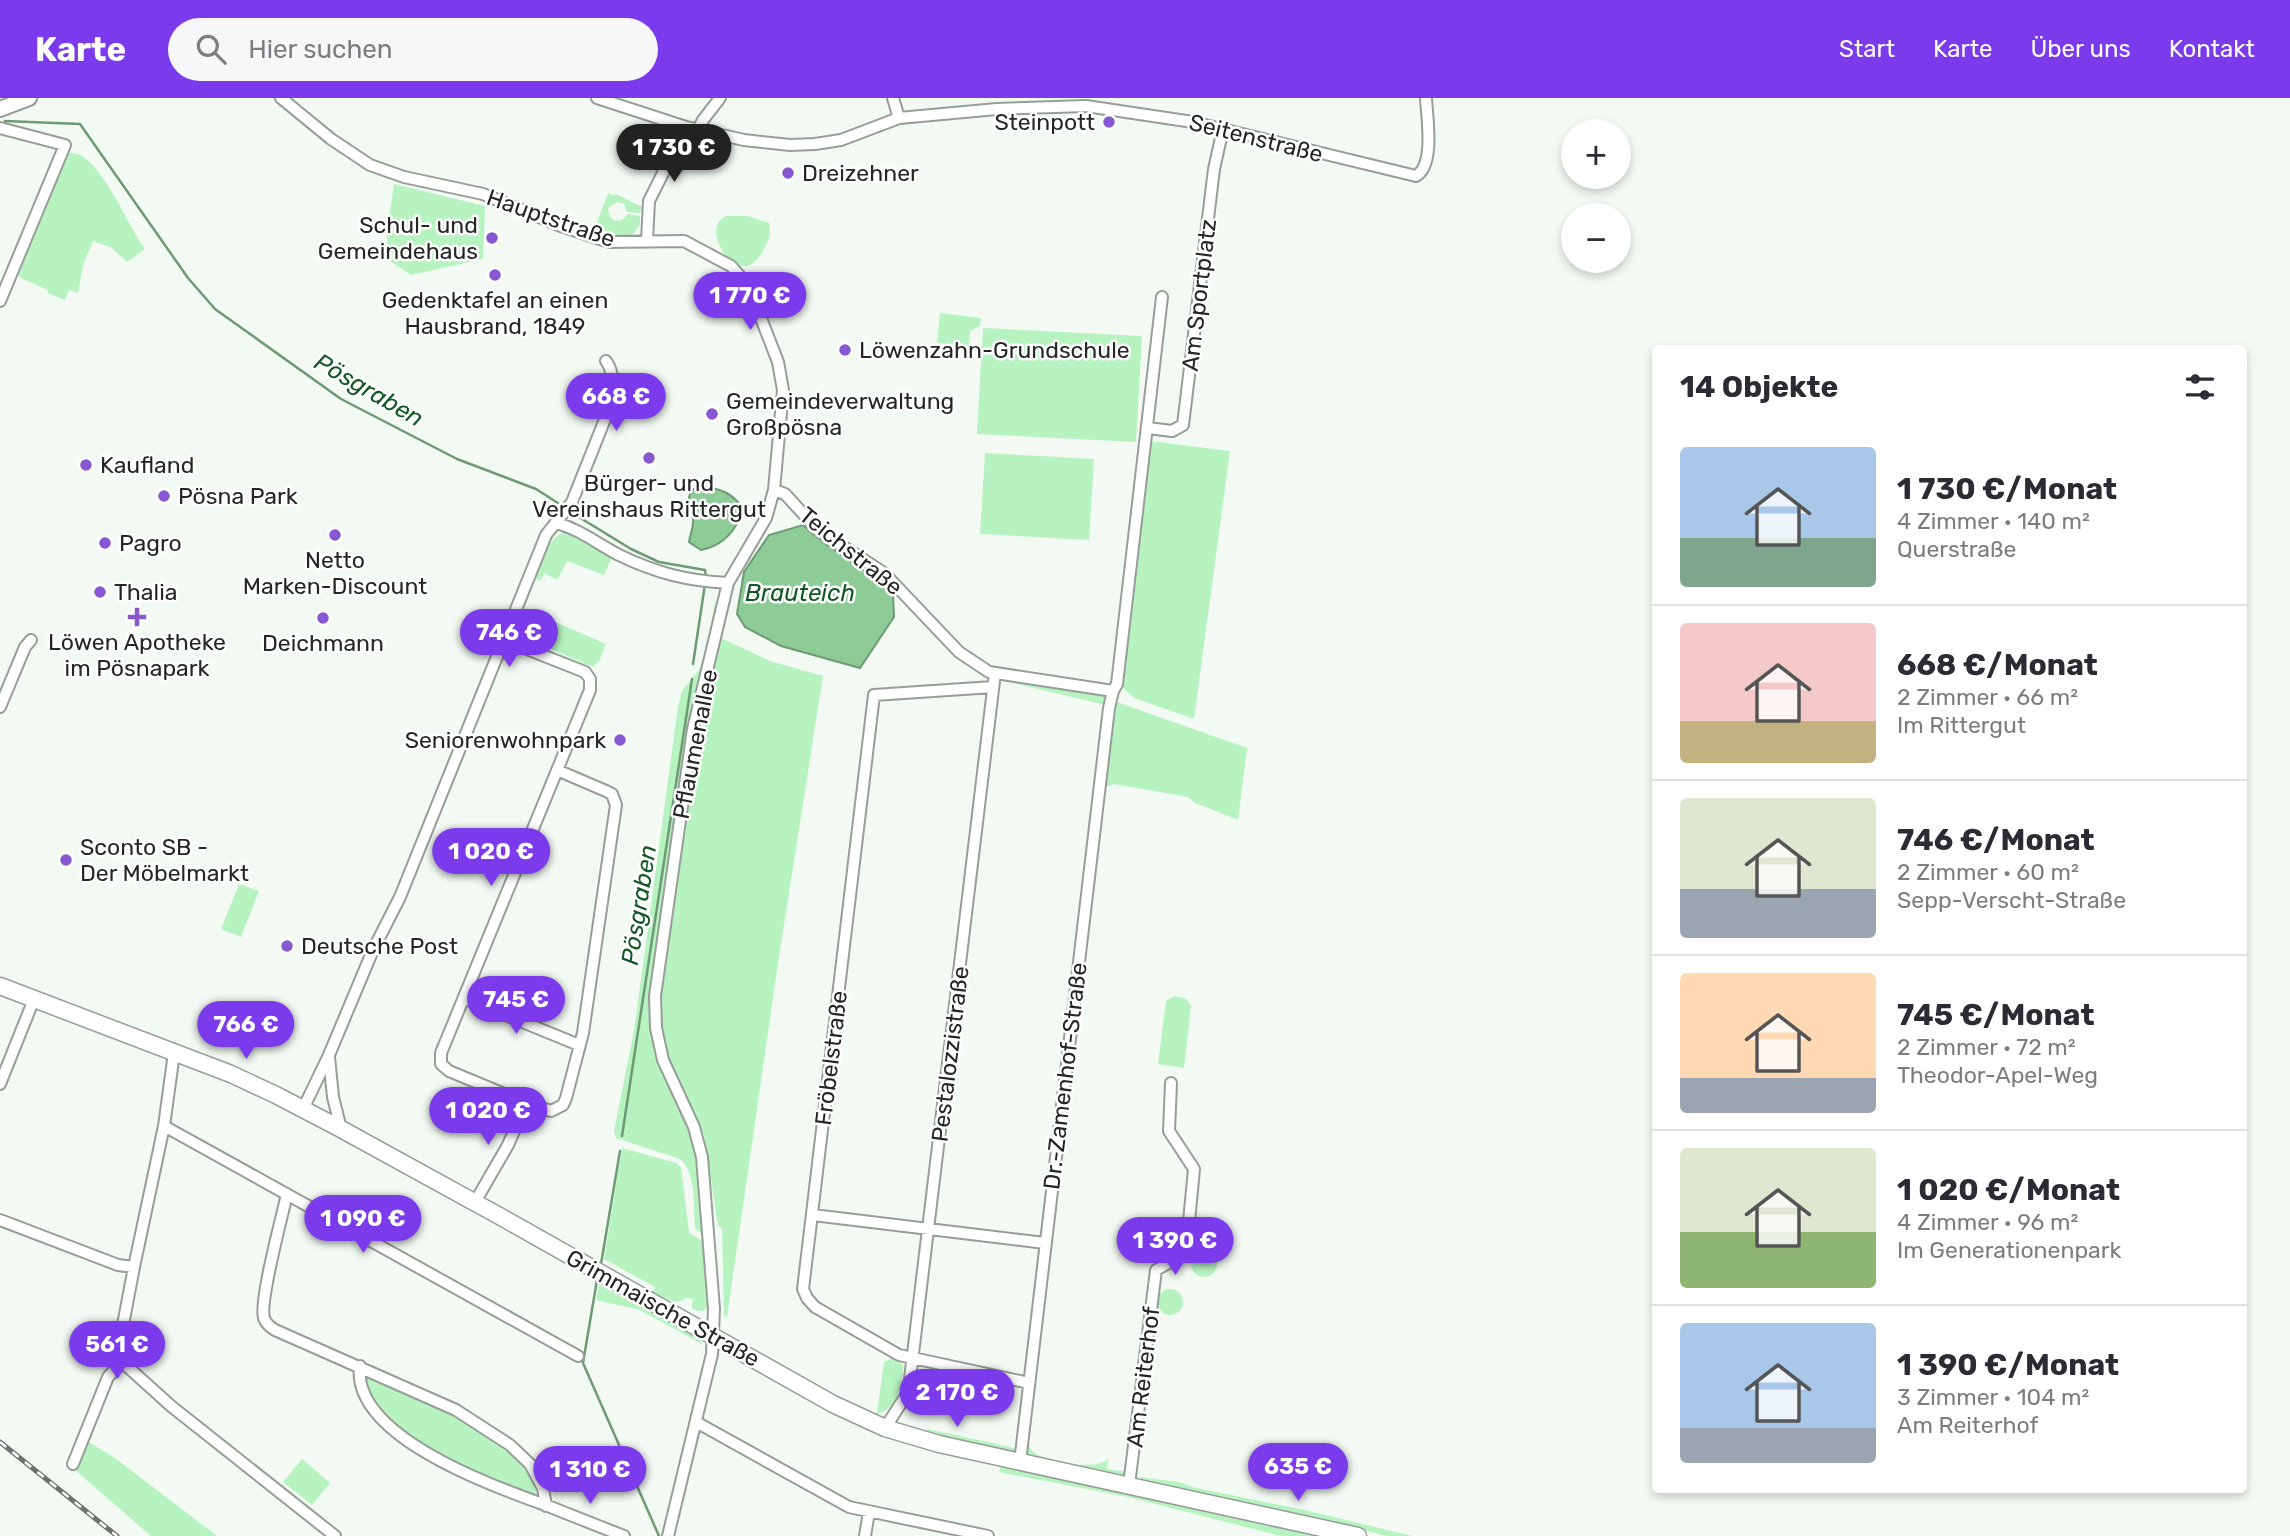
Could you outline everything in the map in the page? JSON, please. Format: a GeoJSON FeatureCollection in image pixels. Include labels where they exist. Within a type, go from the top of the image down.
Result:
{"type":"FeatureCollection","features":[{"type":"Feature","properties":{"kind":"main road","name":"Grimmaische Straße"},"geometry":{"type":"LineString","coordinates":[[0,986],[231,1074],[303,1109],[475,1202],[833,1404],[885,1428],[939,1444],[1358,1536]]}},
{"type":"Feature","properties":{"kind":"street"},"geometry":{"type":"LineString","coordinates":[[0,109],[29,98]]}},
{"type":"Feature","properties":{"kind":"street","name":"Hauptstraße"},"geometry":{"type":"LineString","coordinates":[[281,98],[293,102],[331,139],[370,165],[404,177],[483,194],[561,226],[609,242],[675,240],[700,248],[731,266],[752,295],[778,362],[783,390],[774,490]]}},
{"type":"Feature","properties":{"kind":"street","name":"Seitenstraße"},"geometry":{"type":"LineString","coordinates":[[597,98],[692,128],[758,142],[815,144],[841,140],[899,117],[997,103],[1086,106],[1123,110],[1223,129],[1409,176],[1421,173],[1428,160],[1426,98]]}},
{"type":"Feature","properties":{"kind":"street"},"geometry":{"type":"LineString","coordinates":[[647,241],[649,201],[692,128],[720,98]]}},
{"type":"Feature","properties":{"kind":"street"},"geometry":{"type":"LineString","coordinates":[[893,98],[899,117]]}},
{"type":"Feature","properties":{"kind":"street"},"geometry":{"type":"LineString","coordinates":[[1123,110],[1124,98]]}},
{"type":"Feature","properties":{"kind":"street"},"geometry":{"type":"LineString","coordinates":[[0,128],[65,145],[0,301]]}},
{"type":"Feature","properties":{"kind":"street","name":"Am Sportplatz"},"geometry":{"type":"LineString","coordinates":[[1148,428],[1172,431],[1183,425],[1214,169],[1223,129]]}},
{"type":"Feature","properties":{"kind":"street","name":"Am Sportplatz"},"geometry":{"type":"LineString","coordinates":[[1113,691],[1117,684],[1162,297]]}},
{"type":"Feature","properties":{"kind":"street"},"geometry":{"type":"LineString","coordinates":[[303,1109],[373,950],[400,897],[546,534],[567,509],[613,399],[612,381],[606,361]]}},
{"type":"Feature","properties":{"kind":"street","name":"Pflaumenallee"},"geometry":{"type":"LineString","coordinates":[[668,1536],[712,1354],[713,1283],[702,1157],[694,1127],[663,1060],[656,1028],[655,996],[693,729],[729,583],[766,518],[774,490]]}},
{"type":"Feature","properties":{"kind":"street","name":"Teichstraße"},"geometry":{"type":"LineString","coordinates":[[774,490],[785,494],[818,530],[884,573],[959,652],[989,671],[1113,691]]}},
{"type":"Feature","properties":{"kind":"street"},"geometry":{"type":"LineString","coordinates":[[557,523],[580,531],[617,554],[659,573],[729,583]]}},
{"type":"Feature","properties":{"kind":"street"},"geometry":{"type":"LineString","coordinates":[[0,707],[25,647],[31,640]]}},
{"type":"Feature","properties":{"kind":"street"},"geometry":{"type":"LineString","coordinates":[[504,640],[585,672],[590,679],[590,690],[557,770],[464,998],[441,1053],[441,1064],[449,1071],[551,1111],[563,1105],[585,1019],[616,805],[612,794],[557,770]]}},
{"type":"Feature","properties":{"kind":"street","name":"Pestalozzistraße"},"geometry":{"type":"LineString","coordinates":[[885,1428],[907,1394],[995,673]]}},
{"type":"Feature","properties":{"kind":"street","name":"Fröbelstraße"},"geometry":{"type":"LineString","coordinates":[[993,687],[874,695],[803,1289],[815,1307],[899,1355],[1030,1383]]}},
{"type":"Feature","properties":{"kind":"street","name":"Dr.-Zamenhof-Straße"},"geometry":{"type":"LineString","coordinates":[[1020,1462],[1113,691]]}},
{"type":"Feature","properties":{"kind":"street"},"geometry":{"type":"LineString","coordinates":[[464,998],[579,1045]]}},
{"type":"Feature","properties":{"kind":"street"},"geometry":{"type":"LineString","coordinates":[[0,1084],[34,999]]}},
{"type":"Feature","properties":{"kind":"street"},"geometry":{"type":"LineString","coordinates":[[174,1053],[164,1126],[119,1346],[121,1363],[335,1536]]}},
{"type":"Feature","properties":{"kind":"street"},"geometry":{"type":"LineString","coordinates":[[329,1055],[333,1097],[341,1129]]}},
{"type":"Feature","properties":{"kind":"street","name":"Am Reiterhof"},"geometry":{"type":"LineString","coordinates":[[1129,1485],[1156,1270],[1186,1253],[1194,1169],[1169,1130],[1171,1083]]}},
{"type":"Feature","properties":{"kind":"street"},"geometry":{"type":"LineString","coordinates":[[475,1202],[508,1145],[526,1103]]}},
{"type":"Feature","properties":{"kind":"street"},"geometry":{"type":"LineString","coordinates":[[164,1126],[578,1356]]}},
{"type":"Feature","properties":{"kind":"street"},"geometry":{"type":"LineString","coordinates":[[287,1194],[271,1261],[264,1319],[275,1330],[456,1410],[510,1445],[530,1464],[538,1477],[546,1506]]}},
{"type":"Feature","properties":{"kind":"street"},"geometry":{"type":"LineString","coordinates":[[813,1215],[1045,1243]]}},
{"type":"Feature","properties":{"kind":"street"},"geometry":{"type":"LineString","coordinates":[[0,1220],[118,1265],[134,1267]]}},
{"type":"Feature","properties":{"kind":"street"},"geometry":{"type":"LineString","coordinates":[[73,1464],[108,1377],[121,1363]]}},
{"type":"Feature","properties":{"kind":"street"},"geometry":{"type":"LineString","coordinates":[[360,1366],[362,1390],[384,1422],[404,1438],[452,1467],[493,1487],[624,1536]]}},
{"type":"Feature","properties":{"kind":"street"},"geometry":{"type":"LineString","coordinates":[[696,1422],[849,1507],[988,1536]]}},
{"type":"Feature","properties":{"kind":"street"},"geometry":{"type":"LineString","coordinates":[[865,1536],[869,1512]]}},
{"type":"Feature","properties":{"kind":"shaded area"},"geometry":{"type":"Polygon","coordinates":[[[69,153],[80,155],[102,176],[145,249],[127,262],[112,248],[93,241],[83,265],[78,293],[69,290],[65,300],[48,293],[48,290],[21,278],[18,274],[69,153]]]}},
{"type":"Feature","properties":{"kind":"shaded area"},"geometry":{"type":"Polygon","coordinates":[[[394,184],[485,206],[483,259],[411,275],[387,259],[387,231],[394,184]]]}},
{"type":"Feature","properties":{"kind":"shaded area"},"geometry":{"type":"Polygon","coordinates":[[[608,193],[614,196],[616,194],[642,207],[640,213],[627,212],[624,204],[617,202],[608,208],[609,216],[615,221],[622,220],[628,214],[640,216],[640,224],[633,234],[621,236],[594,230],[608,193]]]}},
{"type":"Feature","properties":{"kind":"shaded area"},"geometry":{"type":"Polygon","coordinates":[[[727,216],[747,216],[769,223],[767,243],[752,264],[742,266],[732,262],[718,243],[716,232],[719,222],[727,216]]]}},
{"type":"Feature","properties":{"kind":"shaded area"},"geometry":{"type":"Polygon","coordinates":[[[940,313],[981,318],[980,326],[970,331],[969,346],[937,343],[940,313]]]}},
{"type":"Feature","properties":{"kind":"shaded area"},"geometry":{"type":"Polygon","coordinates":[[[983,328],[1142,336],[1136,442],[977,434],[983,328]]]}},
{"type":"Feature","properties":{"kind":"shaded area"},"geometry":{"type":"Polygon","coordinates":[[[1150,441],[1230,451],[1194,719],[1134,698],[1122,687],[1150,441]]]}},
{"type":"Feature","properties":{"kind":"shaded area"},"geometry":{"type":"Polygon","coordinates":[[[985,453],[1094,459],[1089,540],[980,534],[985,453]]]}},
{"type":"Feature","properties":{"kind":"shaded area"},"geometry":{"type":"Polygon","coordinates":[[[564,532],[575,533],[612,557],[604,575],[567,561],[557,580],[544,573],[541,580],[535,579],[549,546],[564,532]]]}},
{"type":"Feature","properties":{"kind":"shaded area"},"geometry":{"type":"Polygon","coordinates":[[[715,602],[720,603],[708,655],[650,1013],[654,1045],[699,1156],[703,1233],[695,1227],[692,1182],[680,1159],[616,1138],[614,1131],[634,1031],[678,707],[682,691],[704,663],[715,602]]]}},
{"type":"Feature","properties":{"kind":"shaded area"},"geometry":{"type":"Polygon","coordinates":[[[553,621],[606,644],[599,661],[593,667],[543,646],[553,621]]]}},
{"type":"Feature","properties":{"kind":"shaded area"},"geometry":{"type":"Polygon","coordinates":[[[721,638],[770,661],[823,676],[727,1317],[724,1316],[722,1228],[718,1226],[704,1135],[668,1056],[659,1016],[699,722],[721,638]]]}},
{"type":"Feature","properties":{"kind":"shaded area"},"geometry":{"type":"Polygon","coordinates":[[[1004,681],[1105,693],[1106,705],[1004,681]]]}},
{"type":"Feature","properties":{"kind":"shaded area"},"geometry":{"type":"Polygon","coordinates":[[[1114,701],[1247,748],[1238,820],[1195,803],[1188,797],[1114,784],[1103,791],[1114,701]]]}},
{"type":"Feature","properties":{"kind":"shaded area"},"geometry":{"type":"Polygon","coordinates":[[[1099,824],[1028,1442],[1036,1454],[1064,1463],[1084,1465],[1102,1463],[1108,1459],[1107,1469],[1127,1472],[1125,1478],[1028,1458],[1024,1449],[1099,824]]]}},
{"type":"Feature","properties":{"kind":"shaded area"},"geometry":{"type":"Polygon","coordinates":[[[239,884],[259,891],[241,937],[221,929],[239,884]]]}},
{"type":"Feature","properties":{"kind":"shaded area"},"geometry":{"type":"Polygon","coordinates":[[[1174,996],[1185,998],[1191,1006],[1184,1068],[1158,1064],[1166,1001],[1174,996]]]}},
{"type":"Feature","properties":{"kind":"shaded area"},"geometry":{"type":"Polygon","coordinates":[[[622,1148],[676,1163],[681,1167],[689,1233],[704,1242],[709,1302],[705,1310],[692,1308],[693,1299],[685,1298],[676,1302],[652,1294],[655,1287],[604,1259],[622,1148]]]}},
{"type":"Feature","properties":{"kind":"shaded area"},"geometry":{"type":"Polygon","coordinates":[[[1204,1251],[1213,1255],[1217,1264],[1213,1273],[1204,1277],[1195,1273],[1191,1264],[1195,1255],[1204,1251]]]}},
{"type":"Feature","properties":{"kind":"shaded area"},"geometry":{"type":"Polygon","coordinates":[[[599,1284],[700,1338],[702,1344],[640,1310],[596,1300],[599,1284]]]}},
{"type":"Feature","properties":{"kind":"shaded area"},"geometry":{"type":"Polygon","coordinates":[[[1170,1289],[1179,1293],[1183,1302],[1179,1311],[1170,1315],[1161,1311],[1157,1302],[1161,1293],[1170,1289]]]}},
{"type":"Feature","properties":{"kind":"shaded area"},"geometry":{"type":"Polygon","coordinates":[[[893,1358],[903,1365],[898,1394],[890,1407],[877,1414],[884,1362],[893,1358]]]}},
{"type":"Feature","properties":{"kind":"shaded area"},"geometry":{"type":"Polygon","coordinates":[[[366,1374],[428,1401],[492,1436],[509,1449],[530,1472],[539,1486],[533,1497],[430,1452],[387,1420],[364,1385],[366,1374]]]}},
{"type":"Feature","properties":{"kind":"shaded area"},"geometry":{"type":"Polygon","coordinates":[[[928,1429],[1019,1449],[1013,1455],[925,1434],[928,1429]]]}},
{"type":"Feature","properties":{"kind":"shaded area"},"geometry":{"type":"Polygon","coordinates":[[[87,1441],[115,1458],[217,1536],[151,1536],[75,1470],[87,1441]]]}},
{"type":"Feature","properties":{"kind":"shaded area"},"geometry":{"type":"Polygon","coordinates":[[[302,1459],[330,1483],[312,1505],[283,1482],[302,1459]]]}},
{"type":"Feature","properties":{"kind":"shaded area"},"geometry":{"type":"Polygon","coordinates":[[[1001,1465],[1335,1536],[1281,1536],[1128,1497],[999,1472],[1001,1465]]]}},
{"type":"Feature","properties":{"kind":"shaded area"},"geometry":{"type":"Polygon","coordinates":[[[1141,1477],[1181,1483],[1412,1536],[1387,1536],[1307,1516],[1140,1481],[1141,1477]]]}},
{"type":"Feature","properties":{"kind":"water"},"geometry":{"type":"Polygon","coordinates":[[[696,487],[723,491],[734,498],[743,509],[728,536],[716,545],[701,550],[689,542],[693,522],[689,499],[696,487]]]}},
{"type":"Feature","properties":{"kind":"water","name":"Brauteich"},"geometry":{"type":"Polygon","coordinates":[[[803,525],[893,593],[894,617],[860,668],[781,646],[745,627],[737,614],[744,572],[769,535],[803,525]]]}},
{"type":"Feature","properties":{"kind":"waterway","name":"Pösgraben"},"geometry":{"type":"LineString","coordinates":[[5,121],[80,124],[188,278],[215,309],[341,399],[457,459],[536,489],[564,507]]}},
{"type":"Feature","properties":{"kind":"waterway","name":"Pösgraben"},"geometry":{"type":"LineString","coordinates":[[569,511],[631,549],[659,562],[705,570],[706,577]]}},
{"type":"Feature","properties":{"kind":"waterway","name":"Pösgraben"},"geometry":{"type":"LineString","coordinates":[[693,664],[705,584]]}},
{"type":"Feature","properties":{"kind":"waterway","name":"Pösgraben"},"geometry":{"type":"LineString","coordinates":[[622,1136],[692,679]]}},
{"type":"Feature","properties":{"kind":"waterway","name":"Pösgraben"},"geometry":{"type":"LineString","coordinates":[[601,1264],[620,1151]]}},
{"type":"Feature","properties":{"kind":"waterway","name":"Pösgraben"},"geometry":{"type":"LineString","coordinates":[[597,1280],[583,1363],[659,1536]]}},
{"type":"Feature","properties":{"kind":"railway"},"geometry":{"type":"LineString","coordinates":[[0,1442],[117,1536]]}},
{"type":"Feature","properties":{"kind":"place","name":"Steinpott"},"geometry":{"type":"Point","coordinates":[1109,122]}},
{"type":"Feature","properties":{"kind":"place","name":"Dreizehner"},"geometry":{"type":"Point","coordinates":[788,173]}},
{"type":"Feature","properties":{"kind":"place","name":"Schul- und Gemeindehaus"},"geometry":{"type":"Point","coordinates":[492,238]}},
{"type":"Feature","properties":{"kind":"place","name":"Gedenktafel an einen Hausbrand, 1849"},"geometry":{"type":"Point","coordinates":[495,275]}},
{"type":"Feature","properties":{"kind":"place","name":"Löwenzahn-Grundschule"},"geometry":{"type":"Point","coordinates":[845,350]}},
{"type":"Feature","properties":{"kind":"place","name":"Gemeindeverwaltung Großpösna"},"geometry":{"type":"Point","coordinates":[712,414]}},
{"type":"Feature","properties":{"kind":"place","name":"Bürger- und Vereinshaus Rittergut"},"geometry":{"type":"Point","coordinates":[649,458]}},
{"type":"Feature","properties":{"kind":"place","name":"Kaufland"},"geometry":{"type":"Point","coordinates":[86,465]}},
{"type":"Feature","properties":{"kind":"place","name":"Pösna Park"},"geometry":{"type":"Point","coordinates":[164,496]}},
{"type":"Feature","properties":{"kind":"place","name":"Netto Marken-Discount"},"geometry":{"type":"Point","coordinates":[335,535]}},
{"type":"Feature","properties":{"kind":"place","name":"Pagro"},"geometry":{"type":"Point","coordinates":[105,543]}},
{"type":"Feature","properties":{"kind":"place","name":"Thalia"},"geometry":{"type":"Point","coordinates":[100,592]}},
{"type":"Feature","properties":{"kind":"place","name":"Löwen Apotheke im Pösnapark"},"geometry":{"type":"Point","coordinates":[137,617]}},
{"type":"Feature","properties":{"kind":"place","name":"Deichmann"},"geometry":{"type":"Point","coordinates":[323,618]}},
{"type":"Feature","properties":{"kind":"place","name":"Seniorenwohnpark"},"geometry":{"type":"Point","coordinates":[620,740]}},
{"type":"Feature","properties":{"kind":"place","name":"Sconto SB - Der Möbelmarkt"},"geometry":{"type":"Point","coordinates":[66,860]}},
{"type":"Feature","properties":{"kind":"place","name":"Deutsche Post"},"geometry":{"type":"Point","coordinates":[287,946]}}]}
